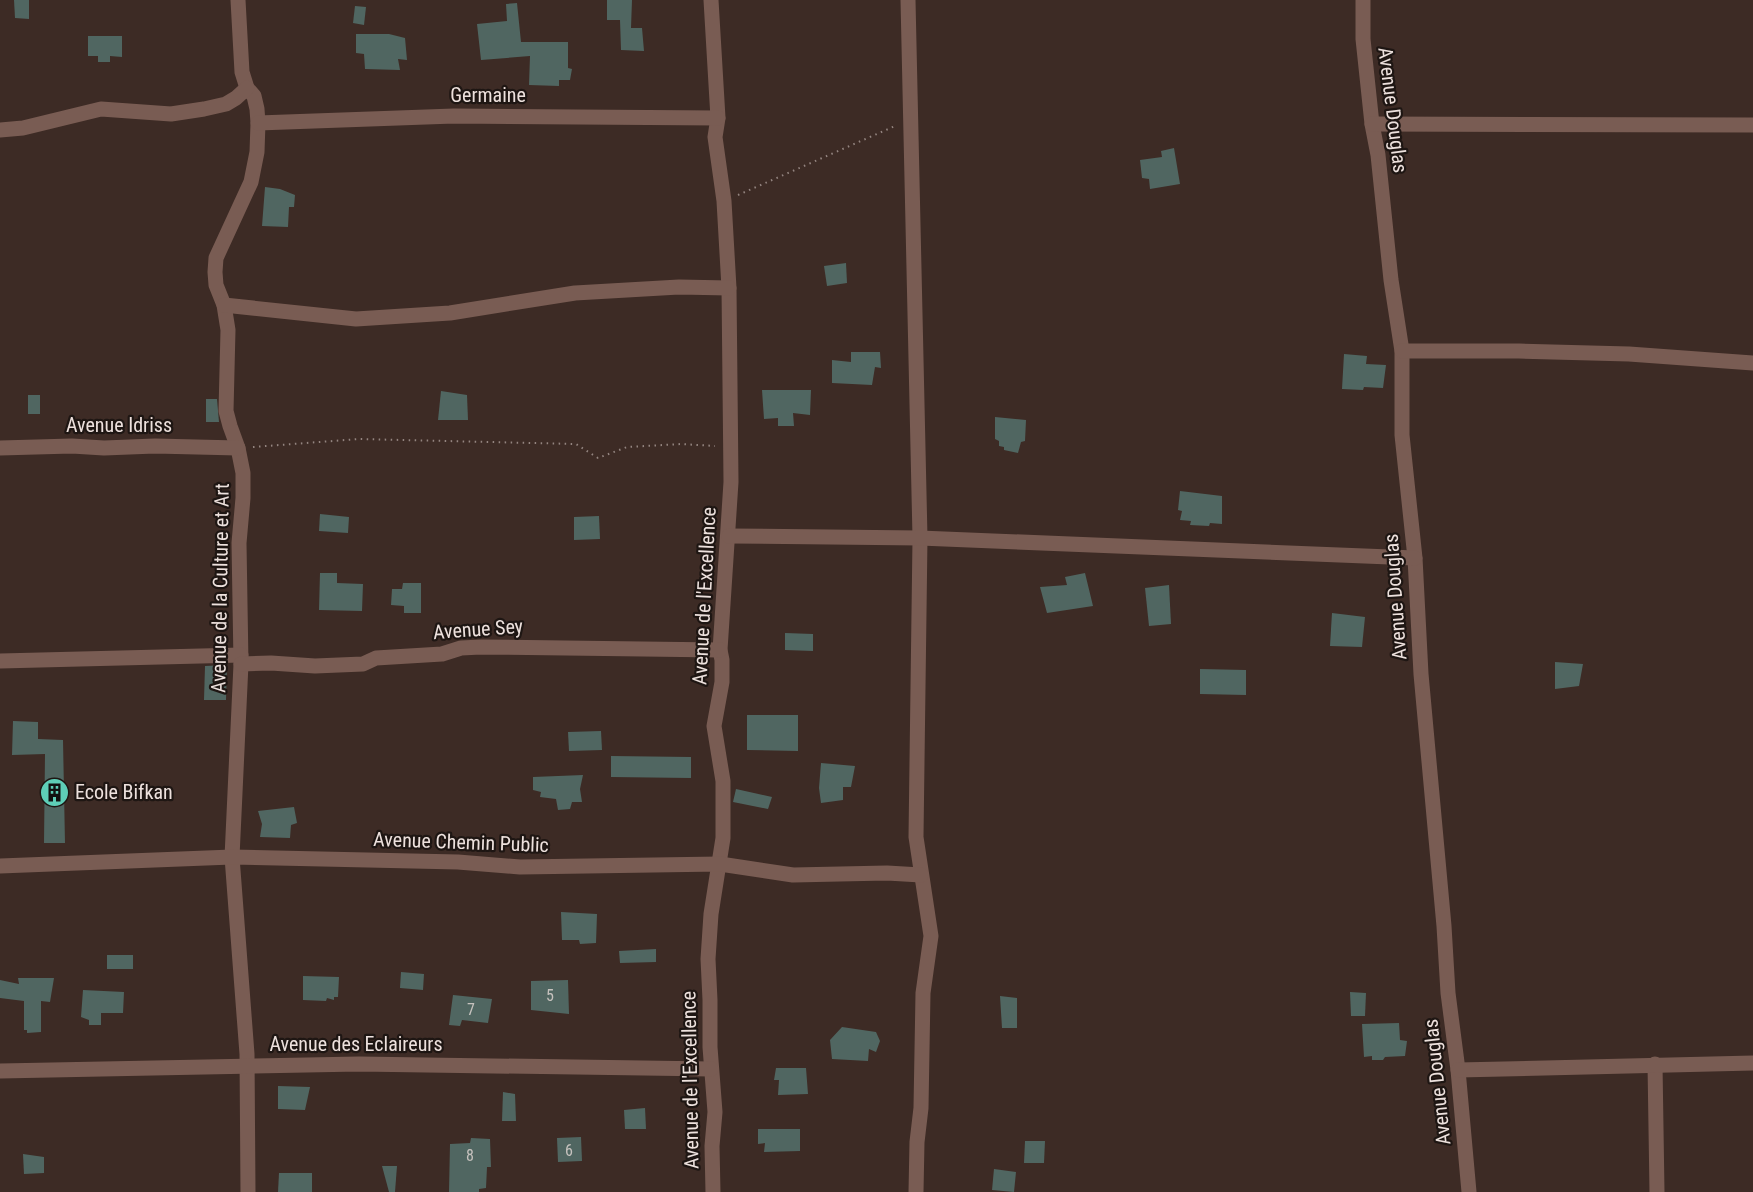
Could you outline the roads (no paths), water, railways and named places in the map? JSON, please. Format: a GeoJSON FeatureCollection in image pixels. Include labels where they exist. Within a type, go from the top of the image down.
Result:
{"type":"FeatureCollection","features":[{"type":"Feature","properties":{"kind":"street","name":"Avenue de la Culture et Art"},"geometry":{"type":"LineString","coordinates":[[238,0],[242,72],[247,88],[254,96],[258,123],[257,152],[251,182],[216,258],[216,285],[224,305],[228,330],[226,411],[238,448],[243,482],[239,543],[241,659],[231,856],[248,1065],[248,1192]]}},
{"type":"Feature","properties":{"kind":"street","name":"Avenue de l'Excellence"},"geometry":{"type":"LineString","coordinates":[[711,0],[718,118],[715,137],[724,201],[729,288],[731,447],[729,536],[720,650],[722,682],[714,726],[723,781],[723,838],[711,914],[708,959],[711,1000],[709,1026],[715,1112],[712,1146],[713,1192]]}},
{"type":"Feature","properties":{"kind":"street"},"geometry":{"type":"LineString","coordinates":[[908,0],[920,538],[916,837],[931,936],[923,993],[916,1192]]}},
{"type":"Feature","properties":{"kind":"street","name":"Avenue Douglas"},"geometry":{"type":"LineString","coordinates":[[1363,0],[1363,39],[1372,124],[1378,155],[1391,280],[1402,351],[1402,435],[1415,558],[1422,685],[1448,993],[1470,1192]]}},
{"type":"Feature","properties":{"kind":"street"},"geometry":{"type":"LineString","coordinates":[[0,130],[24,128],[101,109],[171,114],[204,109],[226,104],[247,88]]}},
{"type":"Feature","properties":{"kind":"street","name":"Germaine"},"geometry":{"type":"LineString","coordinates":[[258,123],[454,116],[718,118]]}},
{"type":"Feature","properties":{"kind":"street"},"geometry":{"type":"LineString","coordinates":[[1372,124],[1753,125]]}},
{"type":"Feature","properties":{"kind":"street"},"geometry":{"type":"LineString","coordinates":[[224,305],[356,319],[450,313],[575,293],[679,287],[729,288]]}},
{"type":"Feature","properties":{"kind":"street"},"geometry":{"type":"LineString","coordinates":[[1402,351],[1629,354],[1753,363]]}},
{"type":"Feature","properties":{"kind":"street","name":"Avenue Idriss"},"geometry":{"type":"LineString","coordinates":[[0,448],[165,446],[238,448]]}},
{"type":"Feature","properties":{"kind":"street"},"geometry":{"type":"LineString","coordinates":[[729,536],[920,538],[1415,558]]}},
{"type":"Feature","properties":{"kind":"street","name":"Avenue Sey"},"geometry":{"type":"LineString","coordinates":[[0,661],[241,659],[315,666],[363,664],[376,658],[442,654],[461,648],[482,647],[720,650]]}},
{"type":"Feature","properties":{"kind":"street","name":"Avenue Chemin Public"},"geometry":{"type":"LineString","coordinates":[[0,866],[231,856],[458,862],[520,867],[720,864],[793,875],[921,874]]}},
{"type":"Feature","properties":{"kind":"street"},"geometry":{"type":"LineString","coordinates":[[1458,1070],[1753,1063]]}},
{"type":"Feature","properties":{"kind":"street","name":"Avenue des Eclaireurs"},"geometry":{"type":"LineString","coordinates":[[0,1071],[359,1064],[711,1069]]}},
{"type":"Feature","properties":{"kind":"street"},"geometry":{"type":"LineString","coordinates":[[1655,1064],[1657,1192]]}},
{"type":"Feature","properties":{"kind":"place","name":"Ecole Bifkan"},"geometry":{"type":"Point","coordinates":[54,792]}}]}
